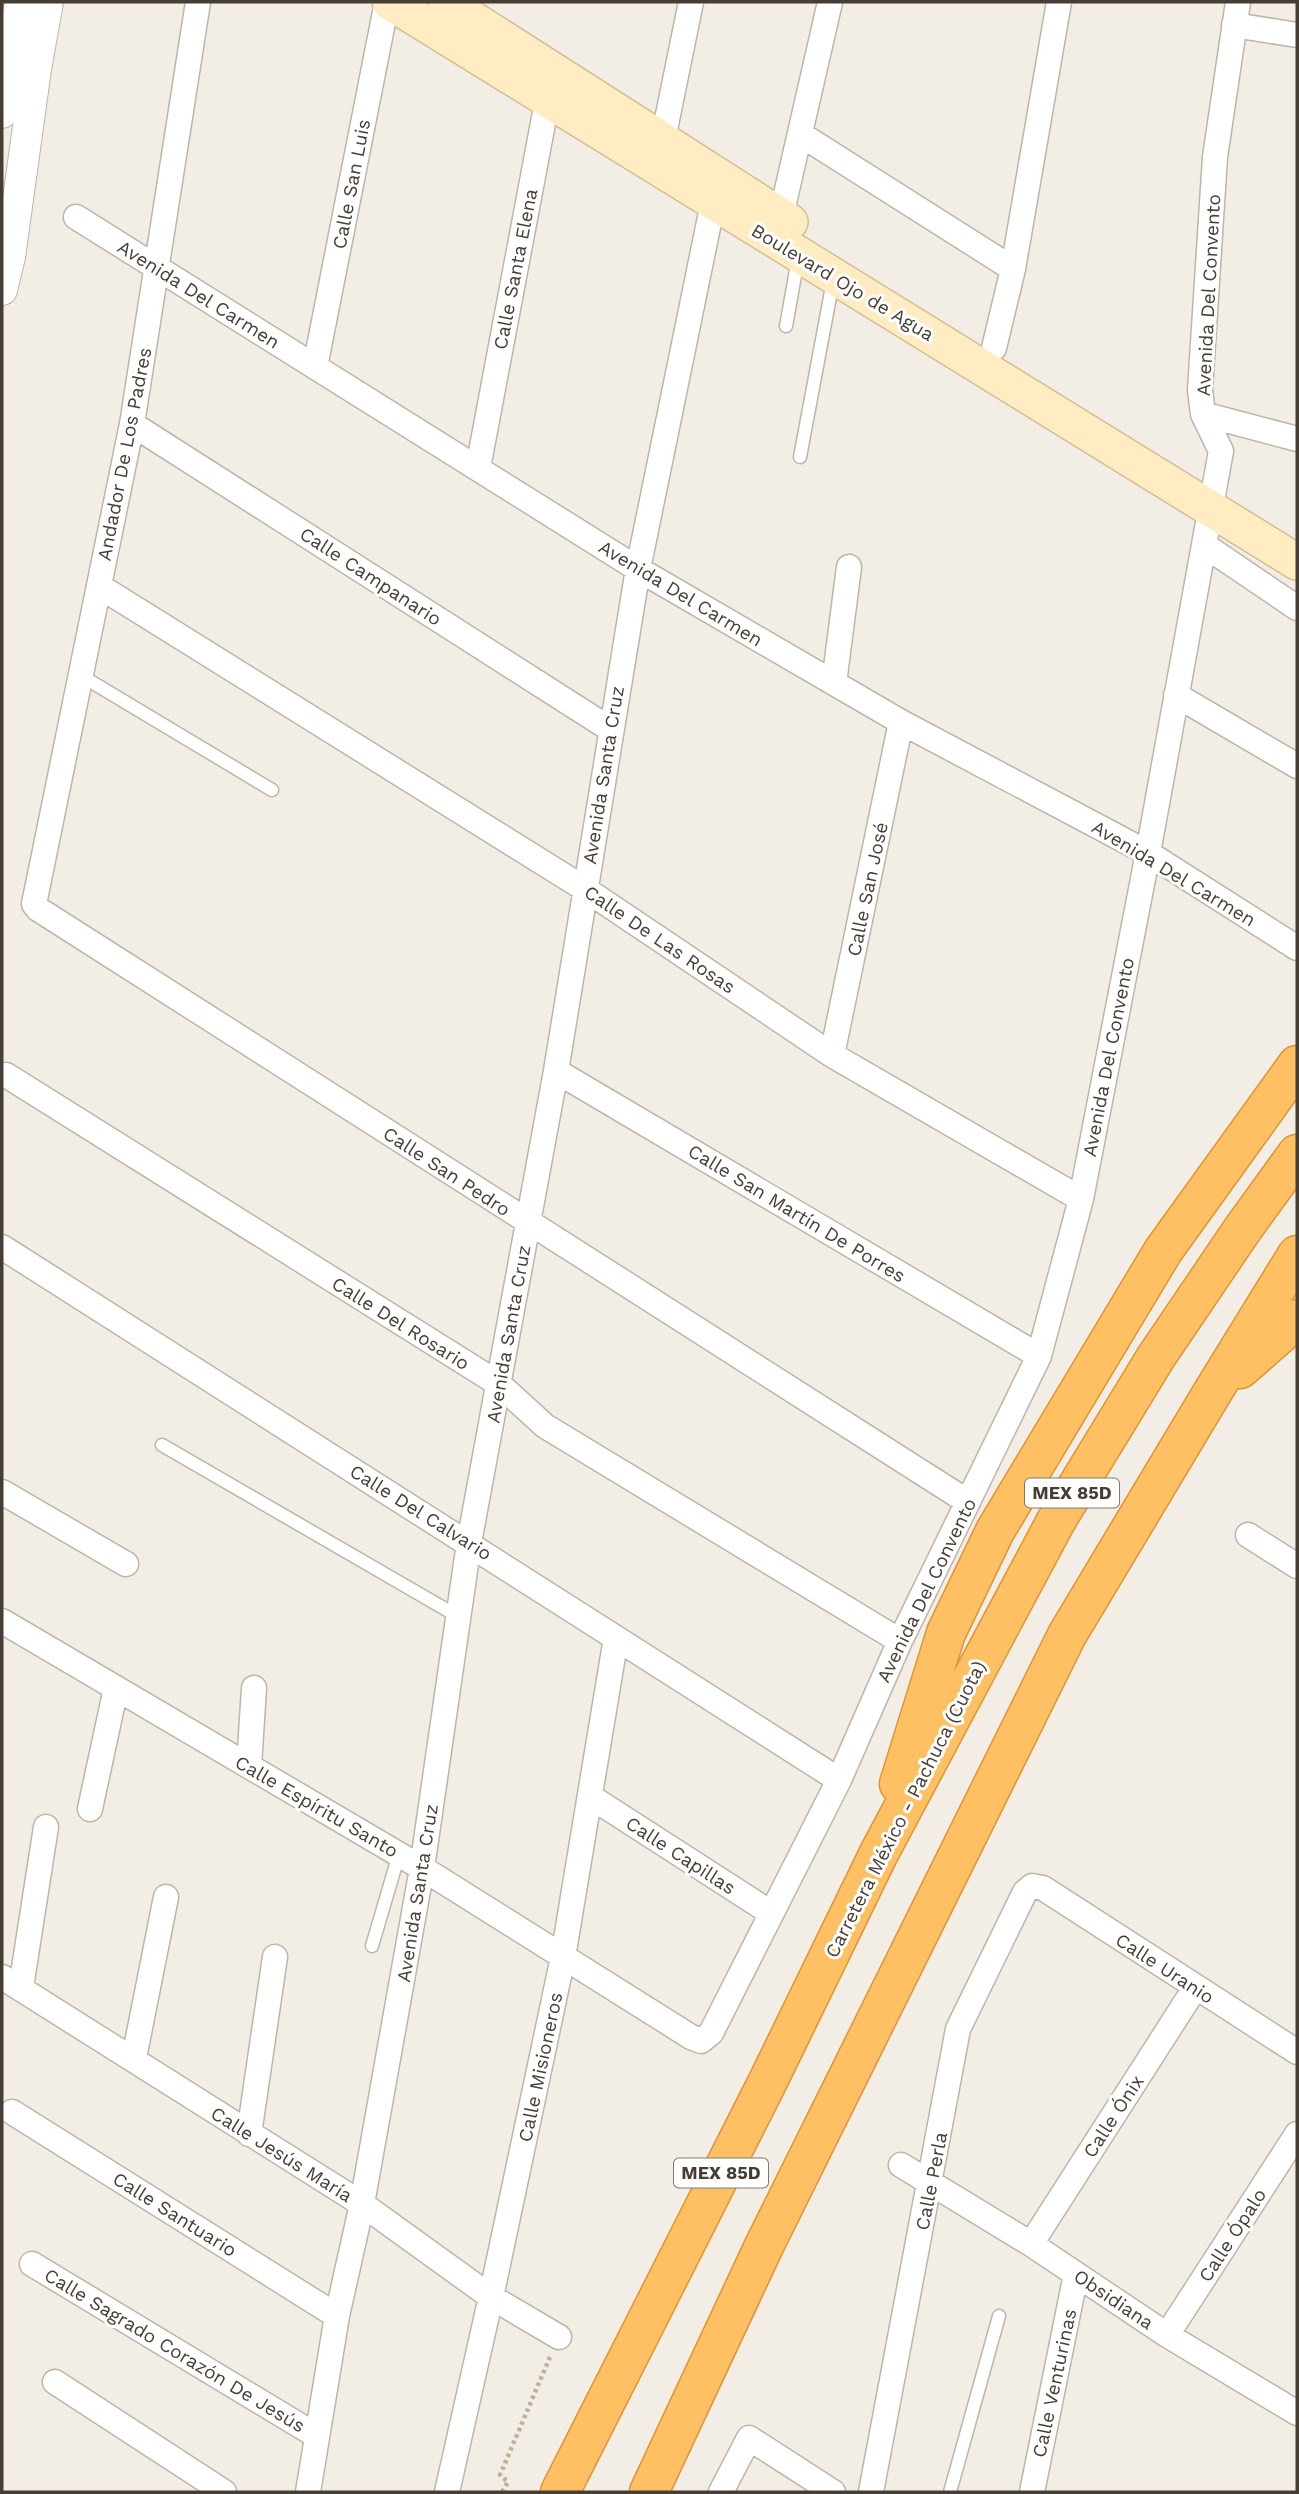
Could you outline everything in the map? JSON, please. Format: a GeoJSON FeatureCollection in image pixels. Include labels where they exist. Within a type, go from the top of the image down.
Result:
{"type":"FeatureCollection","features":[{"type":"Feature","properties":{"kind":"highway"},"geometry":{"type":"LineString","coordinates":[[879,1853],[912,1735],[946,1633],[995,1531],[1163,1251],[1297,1065]]}},
{"type":"Feature","properties":{"kind":"highway"},"geometry":{"type":"LineString","coordinates":[[1163,1251],[1220,1197],[1297,1101]]}},
{"type":"Feature","properties":{"kind":"highway","name":"Carretera México - Pachuca (Cuota)"},"geometry":{"type":"LineString","coordinates":[[560,2492],[768,2081],[879,1853],[1056,1521],[1101,1444],[1219,1264],[1297,1154]]}},
{"type":"Feature","properties":{"kind":"highway","name":"MEX 85D"},"geometry":{"type":"LineString","coordinates":[[649,2492],[764,2246],[1067,1635],[1297,1255]]}},
{"type":"Feature","properties":{"kind":"highway"},"geometry":{"type":"LineString","coordinates":[[1212,1393],[1297,1319]]}},
{"type":"Feature","properties":{"kind":"main road","name":"Boulevard Ojo de Agua"},"geometry":{"type":"LineString","coordinates":[[389,2],[550,85],[715,190],[798,255],[834,277],[1212,496],[1297,539]]}},
{"type":"Feature","properties":{"kind":"main road","name":"Boulevard Ojo de Agua"},"geometry":{"type":"LineString","coordinates":[[446,2],[550,85]]}},
{"type":"Feature","properties":{"kind":"main road","name":"Boulevard Ojo de Agua"},"geometry":{"type":"LineString","coordinates":[[715,190],[781,216],[994,348],[1212,496],[1297,562]]}},
{"type":"Feature","properties":{"kind":"street"},"geometry":{"type":"LineString","coordinates":[[2,113],[6,62],[20,2]]}},
{"type":"Feature","properties":{"kind":"street"},"geometry":{"type":"LineString","coordinates":[[2,290],[10,257],[48,2]]}},
{"type":"Feature","properties":{"kind":"street","name":"Andador De Los Padres"},"geometry":{"type":"LineString","coordinates":[[34,904],[132,424],[198,2]]}},
{"type":"Feature","properties":{"kind":"street","name":"Calle San Luis"},"geometry":{"type":"LineString","coordinates":[[315,367],[389,2]]}},
{"type":"Feature","properties":{"kind":"street"},"geometry":{"type":"LineString","coordinates":[[660,155],[691,2]]}},
{"type":"Feature","properties":{"kind":"street"},"geometry":{"type":"LineString","coordinates":[[781,216],[830,2]]}},
{"type":"Feature","properties":{"kind":"street"},"geometry":{"type":"LineString","coordinates":[[994,348],[1013,269],[1059,2]]}},
{"type":"Feature","properties":{"kind":"street"},"geometry":{"type":"LineString","coordinates":[[1236,13],[1297,36]]}},
{"type":"Feature","properties":{"kind":"street","name":"Avenida Del Convento"},"geometry":{"type":"LineString","coordinates":[[701,2041],[711,2033],[839,1780],[900,1641],[1039,1356],[1081,1199],[1148,853],[1221,451],[1203,414],[1200,390],[1215,157],[1236,13]]}},
{"type":"Feature","properties":{"kind":"street","name":"Calle Santa Elena"},"geometry":{"type":"LineString","coordinates":[[478,468],[550,85]]}},
{"type":"Feature","properties":{"kind":"street"},"geometry":{"type":"LineString","coordinates":[[800,134],[1013,269]]}},
{"type":"Feature","properties":{"kind":"street","name":"Avenida Santa Cruz"},"geometry":{"type":"LineString","coordinates":[[308,2492],[337,2316],[362,2204],[422,1868],[469,1543],[556,1071],[638,569],[715,190]]}},
{"type":"Feature","properties":{"kind":"street","name":"Avenida Del Carmen"},"geometry":{"type":"LineString","coordinates":[[76,217],[638,569],[901,722],[1148,853],[1297,948]]}},
{"type":"Feature","properties":{"kind":"street"},"geometry":{"type":"LineString","coordinates":[[1203,414],[1297,439]]}},
{"type":"Feature","properties":{"kind":"street","name":"Calle Campanario"},"geometry":{"type":"LineString","coordinates":[[132,424],[610,729]]}},
{"type":"Feature","properties":{"kind":"street"},"geometry":{"type":"LineString","coordinates":[[1204,545],[1297,608]]}},
{"type":"Feature","properties":{"kind":"street"},"geometry":{"type":"LineString","coordinates":[[834,683],[849,568]]}},
{"type":"Feature","properties":{"kind":"street","name":"Calle De Las Rosas"},"geometry":{"type":"LineString","coordinates":[[99,586],[585,889],[832,1055],[1081,1199]]}},
{"type":"Feature","properties":{"kind":"street"},"geometry":{"type":"LineString","coordinates":[[1177,695],[1297,766]]}},
{"type":"Feature","properties":{"kind":"street","name":"Calle San José"},"geometry":{"type":"LineString","coordinates":[[832,1055],[901,722]]}},
{"type":"Feature","properties":{"kind":"street","name":"Calle San Pedro"},"geometry":{"type":"LineString","coordinates":[[34,904],[61,924],[968,1502]]}},
{"type":"Feature","properties":{"kind":"street","name":"Calle San Martín De Porres"},"geometry":{"type":"LineString","coordinates":[[556,1071],[1039,1356]]}},
{"type":"Feature","properties":{"kind":"street","name":"Calle Del Rosario"},"geometry":{"type":"LineString","coordinates":[[5,1075],[499,1384],[545,1426],[900,1641]]}},
{"type":"Feature","properties":{"kind":"street","name":"Calle Del Calvario"},"geometry":{"type":"LineString","coordinates":[[2,1247],[839,1780]]}},
{"type":"Feature","properties":{"kind":"street"},"geometry":{"type":"LineString","coordinates":[[2,1492],[126,1564]]}},
{"type":"Feature","properties":{"kind":"street"},"geometry":{"type":"LineString","coordinates":[[1248,1535],[1297,1566]]}},
{"type":"Feature","properties":{"kind":"street","name":"Calle Espíritu Santo"},"geometry":{"type":"LineString","coordinates":[[2,1621],[399,1854],[701,2041]]}},
{"type":"Feature","properties":{"kind":"street","name":"Calle Misioneros"},"geometry":{"type":"LineString","coordinates":[[447,2492],[562,1957],[616,1638]]}},
{"type":"Feature","properties":{"kind":"street"},"geometry":{"type":"LineString","coordinates":[[90,1809],[116,1688]]}},
{"type":"Feature","properties":{"kind":"street"},"geometry":{"type":"LineString","coordinates":[[250,1766],[254,1688]]}},
{"type":"Feature","properties":{"kind":"street","name":"Calle Capillas"},"geometry":{"type":"LineString","coordinates":[[591,1797],[771,1913]]}},
{"type":"Feature","properties":{"kind":"street"},"geometry":{"type":"LineString","coordinates":[[12,1982],[46,1826]]}},
{"type":"Feature","properties":{"kind":"street","name":"Calle Uranio"},"geometry":{"type":"LineString","coordinates":[[1032,1885],[1043,1888],[1297,2052]]}},
{"type":"Feature","properties":{"kind":"street","name":"Calle Perla"},"geometry":{"type":"LineString","coordinates":[[871,2492],[958,2029],[1025,1892],[1032,1885]]}},
{"type":"Feature","properties":{"kind":"street"},"geometry":{"type":"LineString","coordinates":[[134,2058],[166,1897]]}},
{"type":"Feature","properties":{"kind":"street"},"geometry":{"type":"LineString","coordinates":[[249,2134],[275,1957]]}},
{"type":"Feature","properties":{"kind":"street","name":"Calle Jesús María"},"geometry":{"type":"LineString","coordinates":[[12,1982],[362,2204],[491,2297],[559,2337]]}},
{"type":"Feature","properties":{"kind":"street","name":"Calle Ónix"},"geometry":{"type":"LineString","coordinates":[[1031,2244],[1195,1988]]}},
{"type":"Feature","properties":{"kind":"street","name":"Calle Santuario"},"geometry":{"type":"LineString","coordinates":[[12,2112],[337,2316]]}},
{"type":"Feature","properties":{"kind":"street","name":"Calle Ópalo"},"geometry":{"type":"LineString","coordinates":[[1167,2335],[1297,2134]]}},
{"type":"Feature","properties":{"kind":"street","name":"Obsidiana"},"geometry":{"type":"LineString","coordinates":[[901,2165],[1031,2244],[1167,2335],[1297,2413]]}},
{"type":"Feature","properties":{"kind":"street","name":"Calle Sagrado Corazón De Jesús"},"geometry":{"type":"LineString","coordinates":[[32,2264],[317,2436]]}},
{"type":"Feature","properties":{"kind":"street","name":"Calle Venturinas"},"geometry":{"type":"LineString","coordinates":[[1032,2492],[1076,2274]]}},
{"type":"Feature","properties":{"kind":"street"},"geometry":{"type":"LineString","coordinates":[[55,2382],[224,2492]]}},
{"type":"Feature","properties":{"kind":"street"},"geometry":{"type":"LineString","coordinates":[[721,2492],[749,2438],[833,2492]]}},
{"type":"Feature","properties":{"kind":"lane"},"geometry":{"type":"LineString","coordinates":[[786,326],[798,255]]}},
{"type":"Feature","properties":{"kind":"lane"},"geometry":{"type":"LineString","coordinates":[[800,457],[834,277]]}},
{"type":"Feature","properties":{"kind":"lane"},"geometry":{"type":"LineString","coordinates":[[80,675],[272,790]]}},
{"type":"Feature","properties":{"kind":"lane"},"geometry":{"type":"LineString","coordinates":[[162,1445],[459,1617]]}},
{"type":"Feature","properties":{"kind":"lane"},"geometry":{"type":"LineString","coordinates":[[372,1946],[399,1854]]}},
{"type":"Feature","properties":{"kind":"lane"},"geometry":{"type":"LineString","coordinates":[[950,2492],[999,2316]]}},
{"type":"Feature","properties":{"kind":"path"},"geometry":{"type":"LineString","coordinates":[[502,2492],[508,2482],[500,2475],[559,2337]]}}]}
